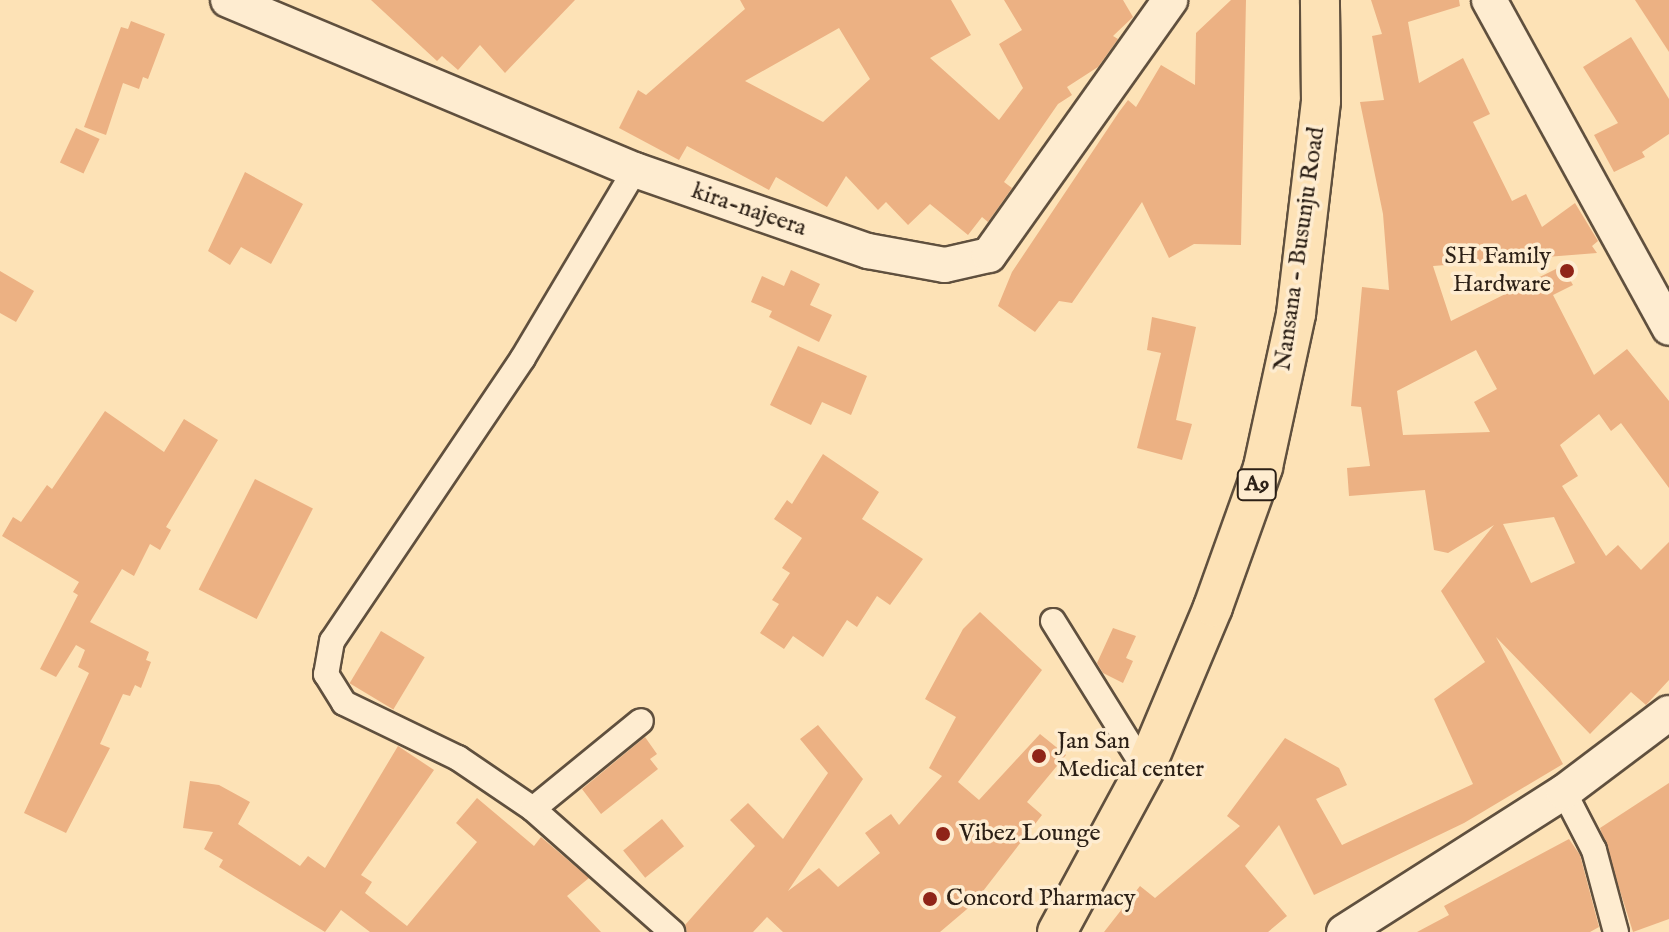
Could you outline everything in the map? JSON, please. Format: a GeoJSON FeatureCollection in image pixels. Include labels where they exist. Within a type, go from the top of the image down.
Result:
{"type":"FeatureCollection","features":[{"type":"Feature","properties":{"kind":"main road","name":"Nansana - Busunju Road"},"geometry":{"type":"LineString","coordinates":[[1057,932],[1145,769],[1213,607],[1263,467],[1296,314],[1321,101],[1320,0]]}},
{"type":"Feature","properties":{"kind":"street","name":"kira-najeera"},"geometry":{"type":"LineString","coordinates":[[228,0],[635,170],[868,251],[945,265],[989,255],[1170,0]]}},
{"type":"Feature","properties":{"kind":"street"},"geometry":{"type":"LineString","coordinates":[[1489,0],[1669,328]]}},
{"type":"Feature","properties":{"kind":"street"},"geometry":{"type":"LineString","coordinates":[[635,170],[523,358],[332,641],[326,674],[344,703],[458,758],[533,809],[672,932]]}},
{"type":"Feature","properties":{"kind":"street"},"geometry":{"type":"LineString","coordinates":[[1053,621],[1145,769]]}},
{"type":"Feature","properties":{"kind":"street"},"geometry":{"type":"LineString","coordinates":[[1344,932],[1564,792],[1669,713]]}},
{"type":"Feature","properties":{"kind":"street"},"geometry":{"type":"LineString","coordinates":[[533,809],[641,721]]}},
{"type":"Feature","properties":{"kind":"street"},"geometry":{"type":"LineString","coordinates":[[1564,792],[1594,850],[1616,932]]}},
{"type":"Feature","properties":{"kind":"building"},"geometry":{"type":"Polygon","coordinates":[[[371,0],[575,0],[505,73],[480,45],[458,70],[442,56],[437,61],[371,0]]]}},
{"type":"Feature","properties":{"kind":"building"},"geometry":{"type":"Polygon","coordinates":[[[740,0],[951,0],[971,35],[930,58],[999,120],[1023,88],[999,44],[1022,30],[1004,0],[1123,0],[1133,17],[1113,36],[1118,39],[1098,67],[1067,87],[1072,95],[1058,104],[1004,182],[1012,188],[988,222],[982,217],[968,235],[930,204],[908,225],[886,202],[878,210],[846,176],[827,207],[776,177],[769,190],[687,146],[679,160],[619,128],[638,90],[646,95],[745,9],[740,0]],[[839,28],[745,81],[823,122],[870,79],[839,28]]]}},
{"type":"Feature","properties":{"kind":"building"},"geometry":{"type":"Polygon","coordinates":[[[1231,0],[1246,0],[1241,245],[1194,244],[1169,258],[1142,202],[1072,303],[1059,301],[1035,332],[998,306],[1012,272],[1119,112],[1128,100],[1136,107],[1161,65],[1195,85],[1196,33],[1231,0]]]}},
{"type":"Feature","properties":{"kind":"building"},"geometry":{"type":"Polygon","coordinates":[[[1371,0],[1459,0],[1460,6],[1408,22],[1419,83],[1463,58],[1490,114],[1473,122],[1512,201],[1526,194],[1542,227],[1575,203],[1598,241],[1592,246],[1597,253],[1433,266],[1451,321],[1562,266],[1573,285],[1553,295],[1594,375],[1627,349],[1669,401],[1669,488],[1621,423],[1611,431],[1599,414],[1560,445],[1578,476],[1562,486],[1606,556],[1618,545],[1641,570],[1669,542],[1669,680],[1646,705],[1631,692],[1590,734],[1496,637],[1563,764],[1464,823],[1314,895],[1279,825],[1245,866],[1287,916],[1268,932],[1104,932],[1140,886],[1155,898],[1240,826],[1227,816],[1285,738],[1339,768],[1347,785],[1316,799],[1342,845],[1473,784],[1434,699],[1485,662],[1441,591],[1494,525],[1448,553],[1434,550],[1425,490],[1349,496],[1347,468],[1370,466],[1361,407],[1351,406],[1362,287],[1389,290],[1383,214],[1360,102],[1384,100],[1372,36],[1382,34],[1371,0]],[[1476,350],[1397,391],[1403,435],[1490,432],[1474,402],[1497,389],[1476,350]],[[1554,517],[1503,524],[1531,583],[1575,563],[1554,517]]]}},
{"type":"Feature","properties":{"kind":"building"},"geometry":{"type":"Polygon","coordinates":[[[1635,0],[1669,0],[1669,52],[1635,0]]]}},
{"type":"Feature","properties":{"kind":"building"},"geometry":{"type":"Polygon","coordinates":[[[131,21],[165,34],[148,79],[143,77],[139,89],[123,83],[106,135],[84,127],[121,27],[128,29],[131,21]]]}},
{"type":"Feature","properties":{"kind":"building"},"geometry":{"type":"Polygon","coordinates":[[[1631,37],[1669,99],[1669,134],[1642,152],[1645,157],[1614,172],[1594,135],[1618,123],[1583,67],[1631,37]]]}},
{"type":"Feature","properties":{"kind":"building"},"geometry":{"type":"Polygon","coordinates":[[[76,128],[100,139],[84,173],[60,162],[76,128]]]}},
{"type":"Feature","properties":{"kind":"building"},"geometry":{"type":"Polygon","coordinates":[[[245,172],[303,204],[271,264],[241,247],[230,265],[208,251],[245,172]]]}},
{"type":"Feature","properties":{"kind":"building"},"geometry":{"type":"Polygon","coordinates":[[[791,270],[820,284],[810,305],[832,315],[819,342],[769,317],[772,311],[751,302],[762,276],[784,286],[791,270]]]}},
{"type":"Feature","properties":{"kind":"building"},"geometry":{"type":"Polygon","coordinates":[[[0,271],[34,291],[16,322],[0,313],[0,271]]]}},
{"type":"Feature","properties":{"kind":"building"},"geometry":{"type":"Polygon","coordinates":[[[1152,317],[1196,327],[1176,420],[1192,424],[1182,460],[1137,448],[1161,353],[1147,350],[1152,317]]]}},
{"type":"Feature","properties":{"kind":"building"},"geometry":{"type":"Polygon","coordinates":[[[798,346],[867,376],[851,415],[822,402],[811,425],[770,405],[798,346]]]}},
{"type":"Feature","properties":{"kind":"building"},"geometry":{"type":"Polygon","coordinates":[[[105,411],[164,452],[184,419],[218,440],[166,527],[171,530],[160,550],[150,544],[134,576],[122,569],[90,622],[149,652],[146,660],[151,662],[141,688],[135,685],[130,696],[123,694],[100,744],[110,748],[66,833],[24,813],[89,673],[78,667],[85,650],[76,645],[56,677],[40,669],[78,595],[73,592],[79,582],[2,536],[13,517],[21,522],[47,485],[52,489],[105,411]]]}},
{"type":"Feature","properties":{"kind":"building"},"geometry":{"type":"Polygon","coordinates":[[[823,454],[879,492],[862,519],[923,559],[890,605],[877,596],[857,627],[847,620],[823,657],[793,636],[784,649],[760,633],[779,604],[772,600],[790,573],[782,568],[802,538],[774,519],[787,500],[792,504],[823,454]]]}},
{"type":"Feature","properties":{"kind":"building"},"geometry":{"type":"Polygon","coordinates":[[[255,479],[313,509],[257,619],[199,589],[255,479]]]}},
{"type":"Feature","properties":{"kind":"building"},"geometry":{"type":"Polygon","coordinates":[[[980,612],[1042,670],[958,782],[979,800],[1040,734],[1066,755],[1027,802],[1042,815],[973,904],[940,932],[783,932],[767,917],[753,932],[687,932],[685,925],[755,846],[730,820],[748,803],[783,839],[828,773],[800,739],[818,725],[863,779],[788,891],[819,868],[838,887],[880,853],[865,833],[891,814],[899,825],[942,776],[929,768],[956,717],[925,699],[963,629],[980,612]]]}},
{"type":"Feature","properties":{"kind":"building"},"geometry":{"type":"Polygon","coordinates":[[[1113,628],[1136,636],[1126,658],[1133,661],[1123,683],[1103,673],[1097,663],[1113,628]]]}},
{"type":"Feature","properties":{"kind":"building"},"geometry":{"type":"Polygon","coordinates":[[[381,631],[425,657],[393,710],[350,683],[381,631]]]}},
{"type":"Feature","properties":{"kind":"building"},"geometry":{"type":"Polygon","coordinates":[[[645,737],[657,754],[650,759],[658,769],[601,814],[582,789],[645,737]]]}},
{"type":"Feature","properties":{"kind":"building"},"geometry":{"type":"Polygon","coordinates":[[[398,746],[434,770],[361,875],[372,882],[365,893],[407,926],[477,842],[456,823],[477,798],[534,846],[541,837],[589,878],[567,896],[601,932],[370,932],[341,910],[325,932],[219,867],[223,860],[204,849],[213,832],[183,828],[190,781],[219,785],[250,802],[238,824],[300,866],[308,856],[325,868],[398,746]]]}},
{"type":"Feature","properties":{"kind":"building"},"geometry":{"type":"Polygon","coordinates":[[[1669,783],[1669,919],[1633,932],[1600,828],[1669,783]]]}},
{"type":"Feature","properties":{"kind":"building"},"geometry":{"type":"Polygon","coordinates":[[[662,819],[684,846],[645,878],[623,850],[662,819]]]}},
{"type":"Feature","properties":{"kind":"building"},"geometry":{"type":"Polygon","coordinates":[[[1569,839],[1580,855],[1599,927],[1590,932],[1417,932],[1449,915],[1444,906],[1569,839]]]}},
{"type":"Feature","properties":{"kind":"place","name":"SH Family Hardware"},"geometry":{"type":"Point","coordinates":[1567,271]}},
{"type":"Feature","properties":{"kind":"place","name":"Jan San Medical center"},"geometry":{"type":"Point","coordinates":[1039,756]}},
{"type":"Feature","properties":{"kind":"place","name":"Vibez Lounge"},"geometry":{"type":"Point","coordinates":[943,834]}},
{"type":"Feature","properties":{"kind":"place","name":"Concord Pharmacy"},"geometry":{"type":"Point","coordinates":[930,899]}}]}
